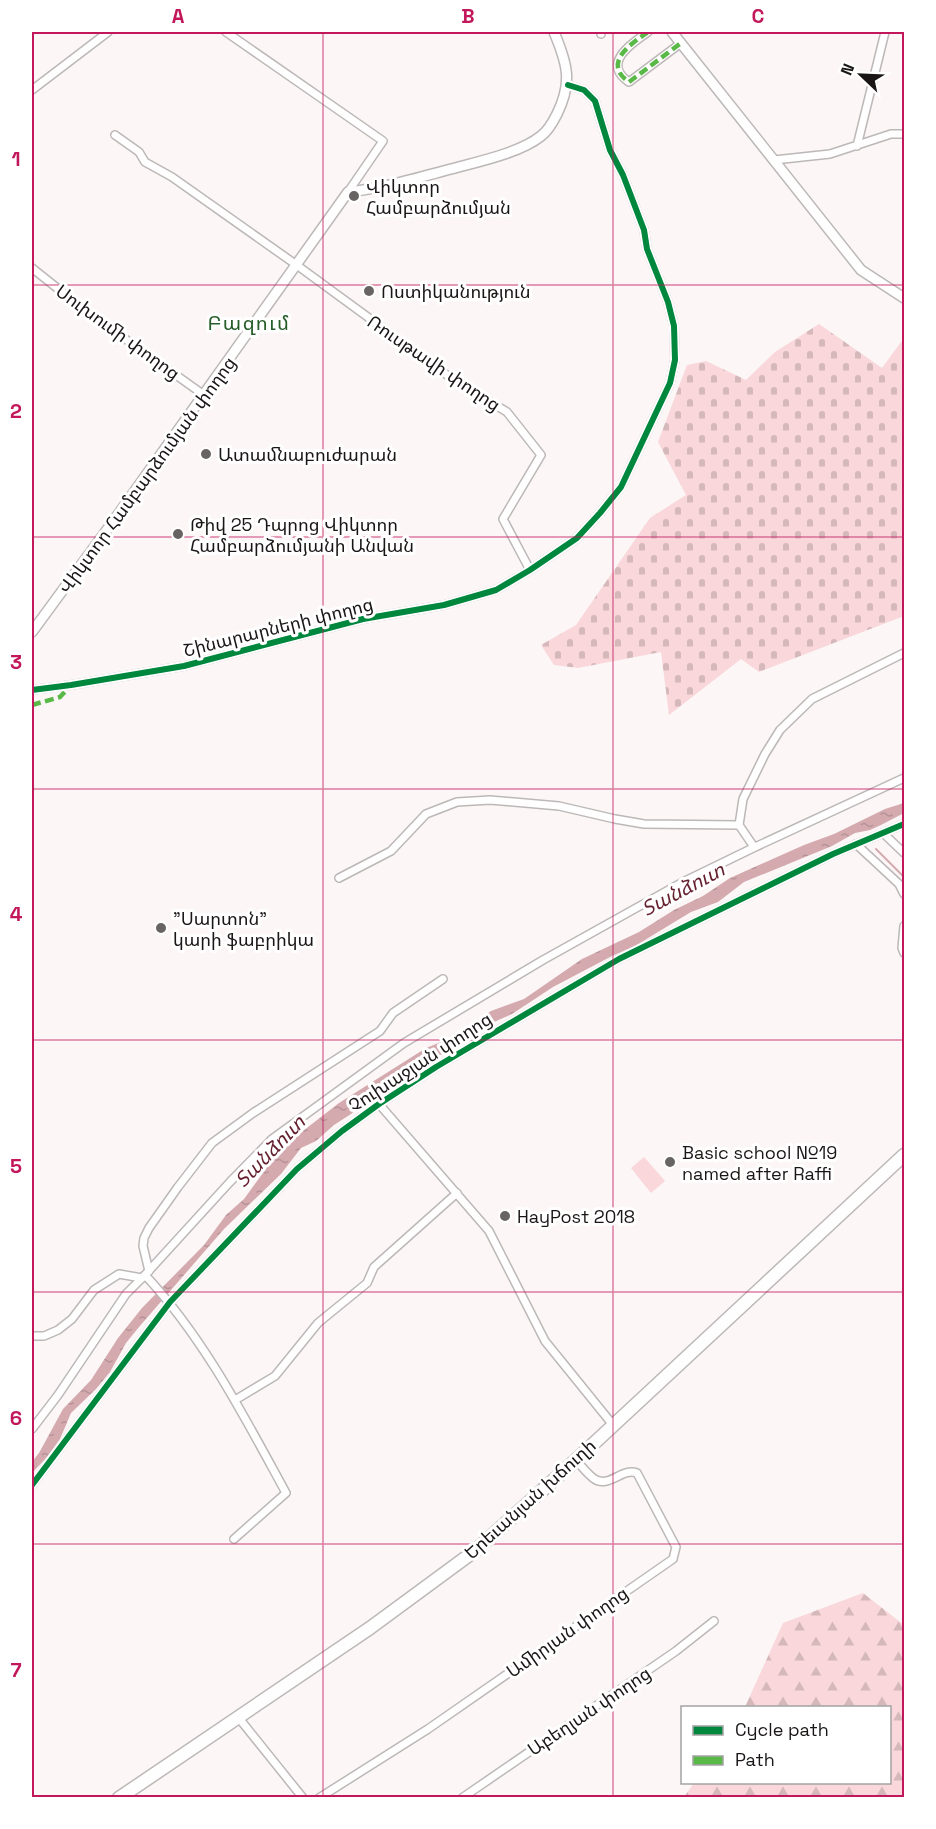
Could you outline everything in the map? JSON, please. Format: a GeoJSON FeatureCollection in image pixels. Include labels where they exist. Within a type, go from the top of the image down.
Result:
{"type":"FeatureCollection","features":[{"type":"Feature","properties":{"kind":"highway","name":"Երեւանյան խճուղի"},"geometry":{"type":"LineString","coordinates":[[119,1797],[370,1628],[476,1550],[904,1155]]}},
{"type":"Feature","properties":{"kind":"street"},"geometry":{"type":"LineString","coordinates":[[32,90],[108,32]]}},
{"type":"Feature","properties":{"kind":"street"},"geometry":{"type":"LineString","coordinates":[[226,32],[383,141],[348,192]]}},
{"type":"Feature","properties":{"kind":"street"},"geometry":{"type":"LineString","coordinates":[[348,192],[396,184],[502,154],[542,136],[553,123],[568,85],[565,58],[554,32]]}},
{"type":"Feature","properties":{"kind":"street"},"geometry":{"type":"LineString","coordinates":[[648,32],[628,46],[620,55],[618,63],[620,73],[629,82],[681,43]]}},
{"type":"Feature","properties":{"kind":"street"},"geometry":{"type":"LineString","coordinates":[[672,32],[861,270],[903,296]]}},
{"type":"Feature","properties":{"kind":"street"},"geometry":{"type":"LineString","coordinates":[[857,146],[885,32]]}},
{"type":"Feature","properties":{"kind":"street","name":"Շինարարների փողոց"},"geometry":{"type":"LineString","coordinates":[[32,690],[71,686],[184,666],[363,619],[444,605],[496,590],[577,538],[600,513],[621,487],[670,383],[675,360],[674,326],[668,302],[647,249],[644,230],[623,175],[610,150],[595,101],[584,90],[568,85]]}},
{"type":"Feature","properties":{"kind":"street"},"geometry":{"type":"LineString","coordinates":[[774,160],[830,154],[891,134],[904,134]]}},
{"type":"Feature","properties":{"kind":"street"},"geometry":{"type":"LineString","coordinates":[[115,135],[139,152],[144,162],[172,177],[298,266]]}},
{"type":"Feature","properties":{"kind":"street","name":"Վիկտոր Համբարձումյան փողոց"},"geometry":{"type":"LineString","coordinates":[[32,632],[298,266],[348,192]]}},
{"type":"Feature","properties":{"kind":"street","name":"Ռուսթավի փողոց"},"geometry":{"type":"LineString","coordinates":[[298,266],[451,378],[507,412],[541,455],[503,519],[530,570]]}},
{"type":"Feature","properties":{"kind":"street","name":"Սուխումի փողոց"},"geometry":{"type":"LineString","coordinates":[[32,268],[204,395]]}},
{"type":"Feature","properties":{"kind":"street"},"geometry":{"type":"LineString","coordinates":[[754,847],[739,825],[743,799],[765,754],[780,730],[812,699],[904,654]]}},
{"type":"Feature","properties":{"kind":"street"},"geometry":{"type":"LineString","coordinates":[[32,1429],[58,1395],[126,1294],[272,1139],[404,1043],[553,954],[681,883],[904,778]]}},
{"type":"Feature","properties":{"kind":"street"},"geometry":{"type":"LineString","coordinates":[[339,878],[391,851],[426,814],[457,802],[490,800],[559,806],[644,824],[739,825]]}},
{"type":"Feature","properties":{"kind":"street","name":"Չուխաջյան փողոց"},"geometry":{"type":"LineString","coordinates":[[32,1485],[169,1300],[297,1169],[342,1131],[379,1104],[483,1038],[619,959],[856,844],[904,824]]}},
{"type":"Feature","properties":{"kind":"street"},"geometry":{"type":"LineString","coordinates":[[883,833],[904,853]]}},
{"type":"Feature","properties":{"kind":"street"},"geometry":{"type":"LineString","coordinates":[[856,844],[899,884],[904,894]]}},
{"type":"Feature","properties":{"kind":"street"},"geometry":{"type":"LineString","coordinates":[[904,927],[902,948],[904,953]]}},
{"type":"Feature","properties":{"kind":"street"},"geometry":{"type":"LineString","coordinates":[[234,1539],[286,1493],[235,1400],[169,1300],[145,1274],[144,1238],[178,1187],[212,1143],[253,1113],[380,1031],[393,1013],[443,979]]}},
{"type":"Feature","properties":{"kind":"street"},"geometry":{"type":"LineString","coordinates":[[379,1104],[489,1231],[545,1341],[613,1425]]}},
{"type":"Feature","properties":{"kind":"street"},"geometry":{"type":"LineString","coordinates":[[235,1400],[275,1376],[318,1323],[367,1283],[374,1267],[457,1193]]}},
{"type":"Feature","properties":{"kind":"street"},"geometry":{"type":"LineString","coordinates":[[32,1336],[44,1336],[58,1330],[72,1319],[94,1290],[119,1274],[145,1274]]}},
{"type":"Feature","properties":{"kind":"street","name":"Ամիրյան փողոց"},"geometry":{"type":"LineString","coordinates":[[319,1797],[428,1729],[673,1559],[676,1546],[637,1473],[629,1472],[601,1482],[593,1478],[576,1460]]}},
{"type":"Feature","properties":{"kind":"street","name":"Աբեղյան փողոց"},"geometry":{"type":"LineString","coordinates":[[462,1797],[676,1651],[714,1621]]}},
{"type":"Feature","properties":{"kind":"street"},"geometry":{"type":"LineString","coordinates":[[238,1717],[303,1797]]}},
{"type":"Feature","properties":{"kind":"green space"},"geometry":{"type":"Polygon","coordinates":[[[819,324],[882,368],[904,338],[904,616],[759,672],[741,659],[669,715],[661,652],[578,668],[554,665],[541,645],[576,625],[650,518],[686,495],[658,442],[687,365],[706,361],[746,380],[775,352],[819,324]]]}},
{"type":"Feature","properties":{"kind":"green space"},"geometry":{"type":"Polygon","coordinates":[[[644,1157],[665,1181],[651,1193],[631,1168],[644,1157]]]}},
{"type":"Feature","properties":{"kind":"green space"},"geometry":{"type":"Polygon","coordinates":[[[863,1593],[904,1625],[904,1797],[684,1797],[693,1784],[891,1784],[891,1706],[745,1706],[783,1623],[863,1593]]]}},
{"type":"Feature","properties":{"kind":"water"},"geometry":{"type":"Polygon","coordinates":[[[904,803],[904,813],[870,830],[855,833],[832,846],[744,882],[718,902],[691,912],[635,946],[553,987],[512,1014],[494,1022],[463,1044],[440,1055],[370,1097],[316,1141],[301,1148],[281,1174],[224,1229],[139,1327],[126,1343],[110,1372],[71,1413],[60,1439],[32,1473],[32,1462],[63,1409],[91,1380],[118,1338],[142,1308],[204,1245],[226,1215],[244,1199],[281,1148],[339,1103],[426,1048],[456,1036],[491,1011],[524,999],[582,959],[639,932],[730,878],[834,834],[885,809],[904,803]]]}},
{"type":"Feature","properties":{"kind":"waterway"},"geometry":{"type":"LineString","coordinates":[[876,849],[904,877]]}},
{"type":"Feature","properties":{"kind":"marked path"},"geometry":{"type":"LineString","coordinates":[[648,32],[634,42],[618,61],[621,75],[629,82],[681,43]]}},
{"type":"Feature","properties":{"kind":"marked path"},"geometry":{"type":"LineString","coordinates":[[32,705],[60,697],[71,685]]}},
{"type":"Feature","properties":{"kind":"cycle path"},"geometry":{"type":"LineString","coordinates":[[32,690],[184,666],[363,619],[444,605],[496,590],[577,538],[600,513],[621,487],[670,383],[675,360],[674,326],[668,302],[647,249],[644,230],[623,175],[610,150],[595,101],[584,90],[568,85]]}},
{"type":"Feature","properties":{"kind":"cycle path"},"geometry":{"type":"LineString","coordinates":[[32,1485],[170,1302],[297,1169],[342,1131],[436,1067],[619,959],[833,854],[904,824]]}},
{"type":"Feature","properties":{"kind":"place","name":"Վիկտոր Համբարձումյան"},"geometry":{"type":"Point","coordinates":[354,196]}},
{"type":"Feature","properties":{"kind":"place","name":"Ոստիկանություն"},"geometry":{"type":"Point","coordinates":[369,291]}},
{"type":"Feature","properties":{"kind":"place","name":"Ատամնաբուժարան"},"geometry":{"type":"Point","coordinates":[206,454]}},
{"type":"Feature","properties":{"kind":"place","name":"Թիվ 25 Դպրոց Վիկտոր Համբարձումյանի Անվան"},"geometry":{"type":"Point","coordinates":[178,534]}},
{"type":"Feature","properties":{"kind":"place","name":"\"Սարտոն\" կարի ֆաբրիկա"},"geometry":{"type":"Point","coordinates":[161,928]}},
{"type":"Feature","properties":{"kind":"place","name":"Basic school №19 named after Raffi"},"geometry":{"type":"Point","coordinates":[670,1162]}},
{"type":"Feature","properties":{"kind":"place","name":"HayPost 2018"},"geometry":{"type":"Point","coordinates":[505,1216]}},
{"type":"Feature","properties":{"kind":"district","name":"Բազում"},"geometry":{"type":"Point","coordinates":[249,323]}},
{"type":"Feature","properties":{"kind":"water label","name":"Տանձուտ"},"geometry":{"type":"Point","coordinates":[683,889]}},
{"type":"Feature","properties":{"kind":"water label","name":"Տանձուտ"},"geometry":{"type":"Point","coordinates":[270,1151]}}]}
